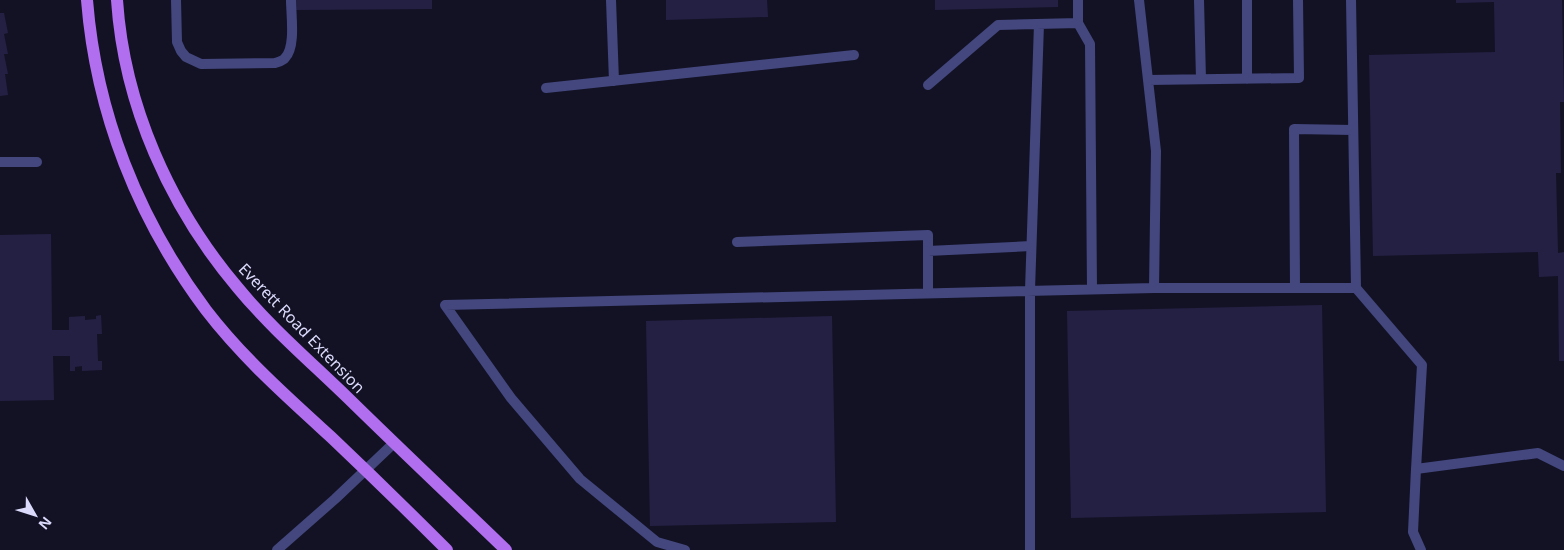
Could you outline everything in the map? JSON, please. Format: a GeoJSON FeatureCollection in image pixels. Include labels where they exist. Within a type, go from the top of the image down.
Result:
{"type":"FeatureCollection","features":[{"type":"Feature","properties":{"kind":"main road"},"geometry":{"type":"LineString","coordinates":[[87,0],[89,30],[98,81],[121,158],[134,189],[166,249],[206,310],[240,350],[447,550]]}},
{"type":"Feature","properties":{"kind":"main road","name":"Everett Road Extension"},"geometry":{"type":"LineString","coordinates":[[117,0],[119,32],[127,70],[139,111],[168,182],[198,233],[223,269],[265,318],[506,550]]}},
{"type":"Feature","properties":{"kind":"street"},"geometry":{"type":"LineString","coordinates":[[176,0],[177,42],[180,51],[186,57],[201,64],[275,64],[285,59],[292,43],[291,0]]}},
{"type":"Feature","properties":{"kind":"street"},"geometry":{"type":"LineString","coordinates":[[611,0],[614,81]]}},
{"type":"Feature","properties":{"kind":"street"},"geometry":{"type":"LineString","coordinates":[[1078,0],[1078,23],[1090,44],[1092,289]]}},
{"type":"Feature","properties":{"kind":"street"},"geometry":{"type":"LineString","coordinates":[[1139,0],[1156,151],[1154,288]]}},
{"type":"Feature","properties":{"kind":"street"},"geometry":{"type":"LineString","coordinates":[[1199,0],[1201,79]]}},
{"type":"Feature","properties":{"kind":"street"},"geometry":{"type":"LineString","coordinates":[[1247,0],[1247,79]]}},
{"type":"Feature","properties":{"kind":"street"},"geometry":{"type":"LineString","coordinates":[[1148,80],[1299,78],[1298,0]]}},
{"type":"Feature","properties":{"kind":"street"},"geometry":{"type":"LineString","coordinates":[[1351,0],[1356,288],[1422,365],[1413,532],[1421,550]]}},
{"type":"Feature","properties":{"kind":"street"},"geometry":{"type":"LineString","coordinates":[[928,85],[998,25],[1078,23]]}},
{"type":"Feature","properties":{"kind":"street"},"geometry":{"type":"LineString","coordinates":[[1030,550],[1030,290],[1039,24]]}},
{"type":"Feature","properties":{"kind":"street"},"geometry":{"type":"LineString","coordinates":[[546,88],[854,55]]}},
{"type":"Feature","properties":{"kind":"street"},"geometry":{"type":"LineString","coordinates":[[1295,287],[1294,130],[1353,130]]}},
{"type":"Feature","properties":{"kind":"street"},"geometry":{"type":"LineString","coordinates":[[0,162],[37,162]]}},
{"type":"Feature","properties":{"kind":"street"},"geometry":{"type":"LineString","coordinates":[[737,242],[928,234],[928,293]]}},
{"type":"Feature","properties":{"kind":"street"},"geometry":{"type":"LineString","coordinates":[[928,251],[1031,246]]}},
{"type":"Feature","properties":{"kind":"street"},"geometry":{"type":"LineString","coordinates":[[685,550],[657,542],[580,479],[512,398],[445,305],[1030,290],[1356,288]]}},
{"type":"Feature","properties":{"kind":"street"},"geometry":{"type":"LineString","coordinates":[[277,550],[394,443]]}},
{"type":"Feature","properties":{"kind":"street"},"geometry":{"type":"LineString","coordinates":[[1416,469],[1538,453],[1564,466]]}},
{"type":"Feature","properties":{"kind":"building"},"geometry":{"type":"Polygon","coordinates":[[[296,0],[432,0],[432,9],[296,10],[296,0]]]}},
{"type":"Feature","properties":{"kind":"building"},"geometry":{"type":"Polygon","coordinates":[[[666,0],[767,0],[768,17],[666,20],[666,0]]]}},
{"type":"Feature","properties":{"kind":"building"},"geometry":{"type":"Polygon","coordinates":[[[935,0],[1058,0],[1058,7],[935,10],[935,0]]]}},
{"type":"Feature","properties":{"kind":"building"},"geometry":{"type":"Polygon","coordinates":[[[1456,0],[1562,0],[1564,102],[1560,102],[1561,173],[1556,173],[1558,253],[1564,252],[1564,361],[1559,361],[1558,276],[1539,277],[1538,252],[1373,256],[1369,55],[1495,52],[1494,2],[1456,3],[1456,0]]]}},
{"type":"Feature","properties":{"kind":"building"},"geometry":{"type":"Polygon","coordinates":[[[0,13],[4,13],[8,33],[4,34],[8,54],[4,54],[8,74],[5,74],[8,95],[0,96],[0,13]]]}},
{"type":"Feature","properties":{"kind":"building"},"geometry":{"type":"Polygon","coordinates":[[[51,234],[52,330],[69,330],[69,317],[85,316],[85,320],[96,319],[96,316],[101,315],[102,334],[97,334],[98,361],[102,361],[102,370],[82,371],[82,366],[75,367],[75,371],[70,371],[70,356],[53,356],[54,400],[0,401],[0,235],[51,234]]]}},
{"type":"Feature","properties":{"kind":"building"},"geometry":{"type":"Polygon","coordinates":[[[1322,305],[1326,512],[1071,518],[1067,311],[1322,305]]]}},
{"type":"Feature","properties":{"kind":"building"},"geometry":{"type":"Polygon","coordinates":[[[832,316],[836,522],[650,526],[646,321],[832,316]]]}}]}
